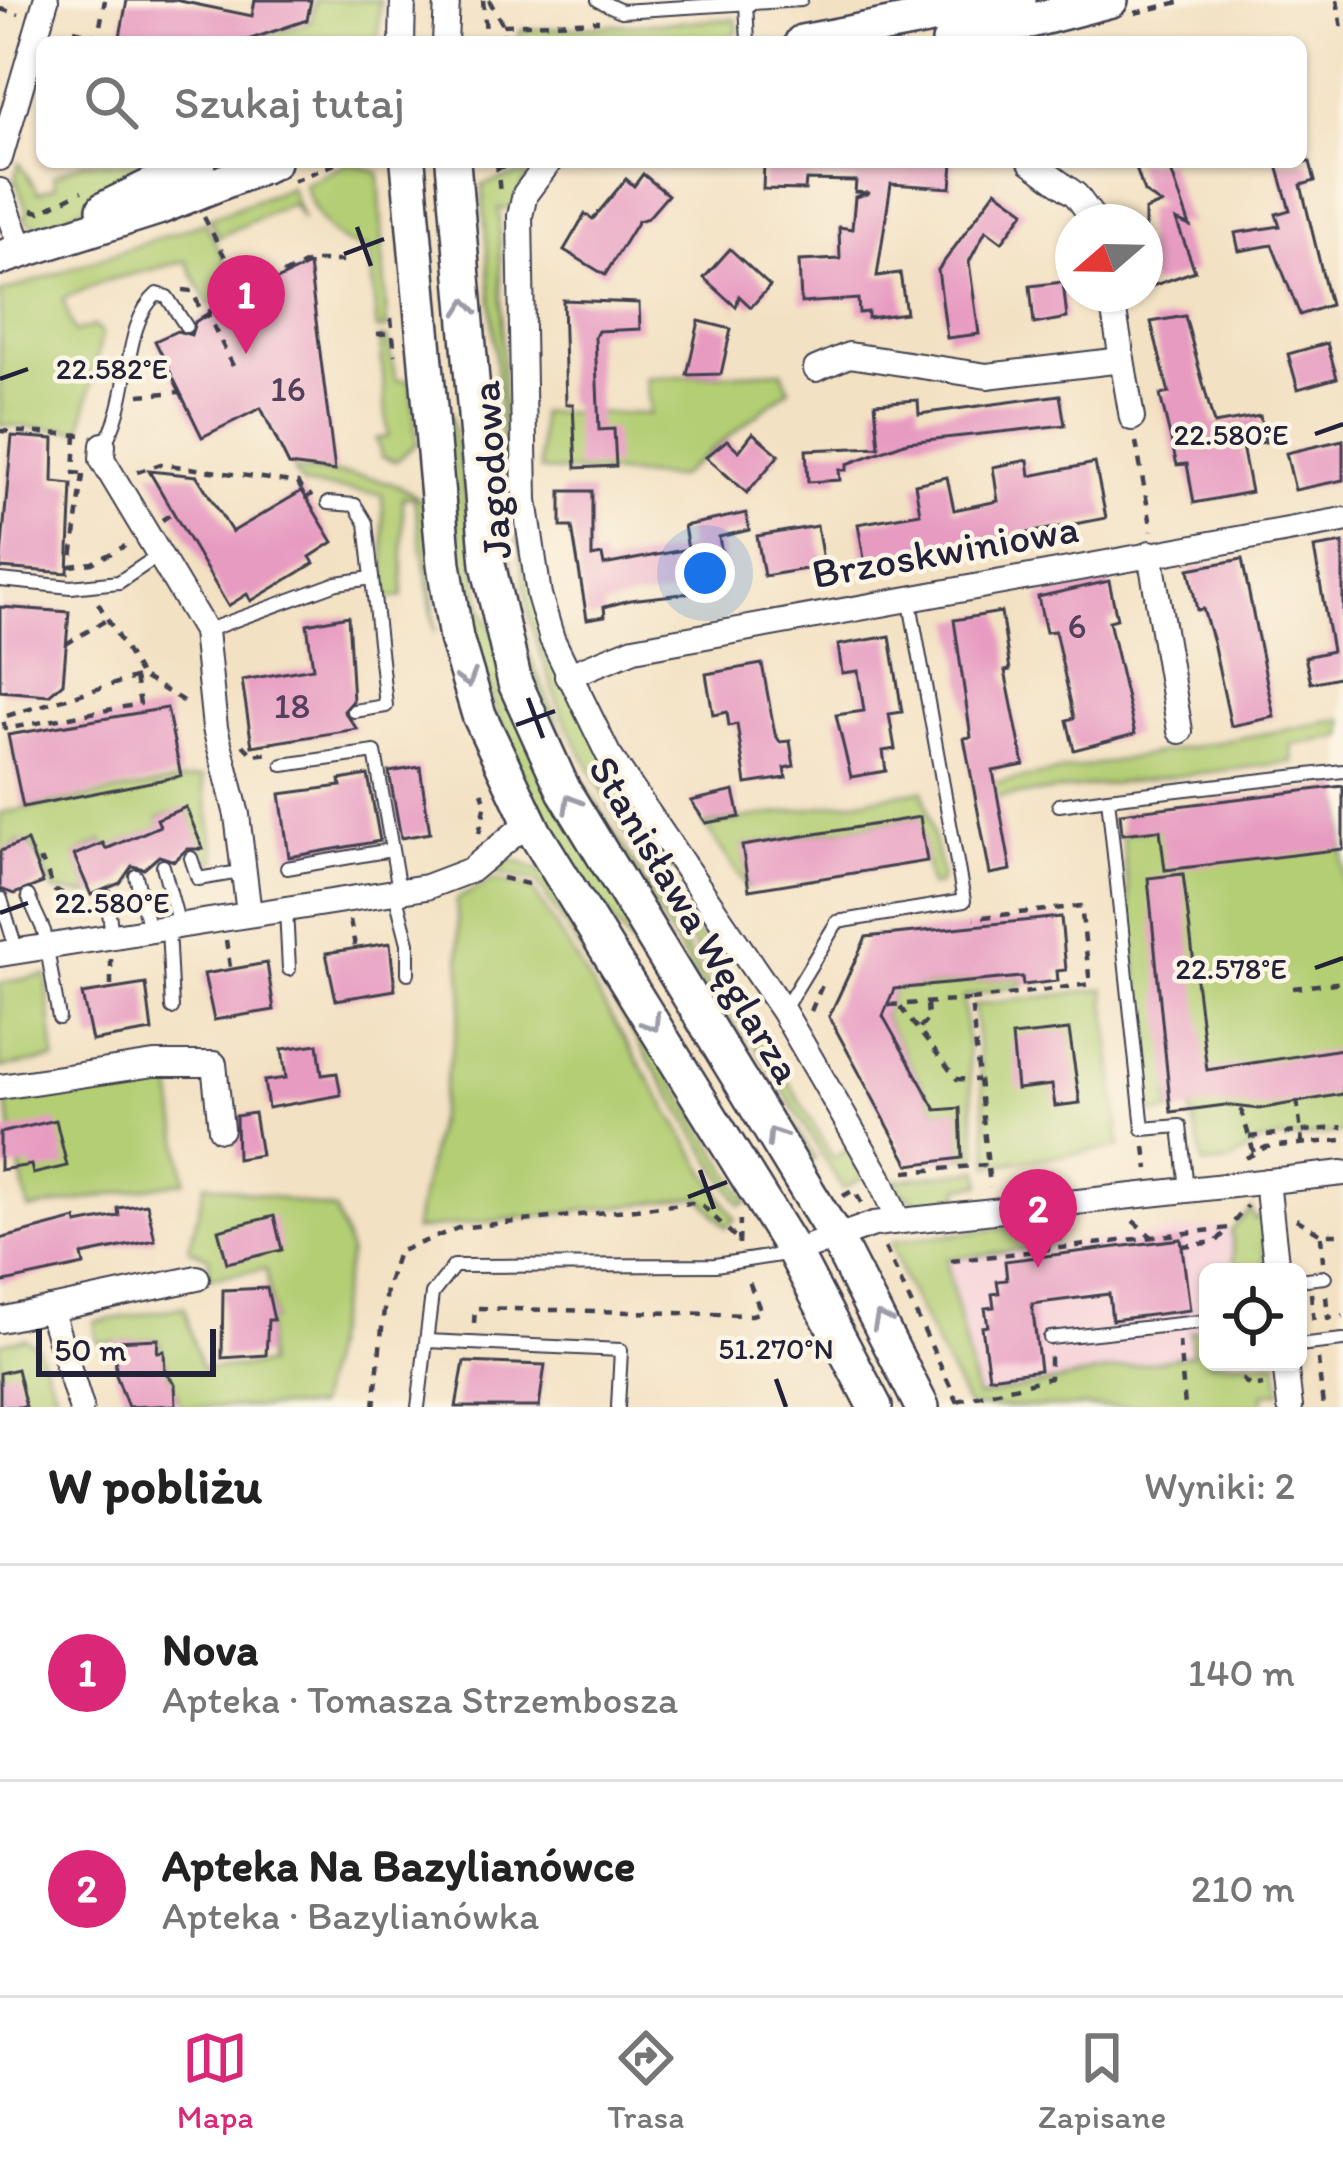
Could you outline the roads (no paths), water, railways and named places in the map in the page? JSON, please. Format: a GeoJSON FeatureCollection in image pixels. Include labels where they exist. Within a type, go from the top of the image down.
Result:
{"type":"FeatureCollection","features":[{"type":"Feature","properties":{"kind":"street"},"geometry":{"type":"LineString","coordinates":[[0,158],[46,0]]}},
{"type":"Feature","properties":{"kind":"street"},"geometry":{"type":"LineString","coordinates":[[402,36],[403,0]]}},
{"type":"Feature","properties":{"kind":"street"},"geometry":{"type":"LineString","coordinates":[[446,36],[447,0]]}},
{"type":"Feature","properties":{"kind":"street"},"geometry":{"type":"LineString","coordinates":[[853,36],[1111,0]]}},
{"type":"Feature","properties":{"kind":"street"},"geometry":{"type":"LineString","coordinates":[[22,250],[187,168]]}},
{"type":"Feature","properties":{"kind":"street"},"geometry":{"type":"LineString","coordinates":[[22,250],[158,208],[258,168]]}},
{"type":"Feature","properties":{"kind":"street"},"geometry":{"type":"LineString","coordinates":[[409,168],[431,492],[464,668],[488,737],[529,822],[794,1252],[875,1407]]}},
{"type":"Feature","properties":{"kind":"street","name":"Stanisława Węglarza"},"geometry":{"type":"LineString","coordinates":[[454,168],[488,564],[515,682],[584,826],[835,1236],[922,1407]]}},
{"type":"Feature","properties":{"kind":"street","name":"Jagodowa"},"geometry":{"type":"LineString","coordinates":[[544,168],[525,194],[520,216],[524,500],[538,595],[567,676],[608,754],[788,1007],[861,1144],[886,1222]]}},
{"type":"Feature","properties":{"kind":"street"},"geometry":{"type":"LineString","coordinates":[[1039,168],[1083,204]]}},
{"type":"Feature","properties":{"kind":"street"},"geometry":{"type":"LineString","coordinates":[[0,191],[22,250]]}},
{"type":"Feature","properties":{"kind":"street"},"geometry":{"type":"LineString","coordinates":[[1114,312],[1132,418]]}},
{"type":"Feature","properties":{"kind":"street"},"geometry":{"type":"LineString","coordinates":[[816,369],[836,356],[849,355],[987,376],[1122,360]]}},
{"type":"Feature","properties":{"kind":"street"},"geometry":{"type":"LineString","coordinates":[[96,449],[153,559],[205,632],[215,728],[247,871],[249,914]]}},
{"type":"Feature","properties":{"kind":"street","name":"Brzoskwiniowa"},"geometry":{"type":"LineString","coordinates":[[567,676],[634,649],[1151,545],[1343,520]]}},
{"type":"Feature","properties":{"kind":"street"},"geometry":{"type":"LineString","coordinates":[[1151,545],[1180,730]]}},
{"type":"Feature","properties":{"kind":"street"},"geometry":{"type":"LineString","coordinates":[[8,953],[457,878],[529,822]]}},
{"type":"Feature","properties":{"kind":"street"},"geometry":{"type":"LineString","coordinates":[[0,1088],[154,1064],[214,1064],[221,1129]]}},
{"type":"Feature","properties":{"kind":"street"},"geometry":{"type":"LineString","coordinates":[[794,1252],[886,1222],[1343,1173]]}},
{"type":"Feature","properties":{"kind":"street"},"geometry":{"type":"LineString","coordinates":[[1267,1181],[1275,1263]]}},
{"type":"Feature","properties":{"kind":"street"},"geometry":{"type":"LineString","coordinates":[[0,1320],[197,1278]]}},
{"type":"Feature","properties":{"kind":"street"},"geometry":{"type":"LineString","coordinates":[[50,1309],[81,1407]]}},
{"type":"Feature","properties":{"kind":"lane"},"geometry":{"type":"LineString","coordinates":[[598,0],[621,11],[801,0]]}},
{"type":"Feature","properties":{"kind":"lane"},"geometry":{"type":"LineString","coordinates":[[746,3],[748,36]]}},
{"type":"Feature","properties":{"kind":"lane"},"geometry":{"type":"LineString","coordinates":[[96,449],[121,418],[132,348],[146,304],[157,294],[167,297],[186,326]]}},
{"type":"Feature","properties":{"kind":"lane"},"geometry":{"type":"LineString","coordinates":[[328,503],[355,506],[366,523],[386,706],[354,711]]}},
{"type":"Feature","properties":{"kind":"lane"},"geometry":{"type":"LineString","coordinates":[[0,580],[71,587],[119,582],[153,559]]}},
{"type":"Feature","properties":{"kind":"lane"},"geometry":{"type":"LineString","coordinates":[[205,632],[337,584],[372,578]]}},
{"type":"Feature","properties":{"kind":"lane"},"geometry":{"type":"LineString","coordinates":[[788,1007],[837,922],[964,901],[909,596]]}},
{"type":"Feature","properties":{"kind":"lane"},"geometry":{"type":"LineString","coordinates":[[282,758],[374,752],[408,943],[407,973]]}},
{"type":"Feature","properties":{"kind":"lane"},"geometry":{"type":"LineString","coordinates":[[1059,805],[1343,771]]}},
{"type":"Feature","properties":{"kind":"lane"},"geometry":{"type":"LineString","coordinates":[[1108,798],[1143,1129],[1180,1126],[1187,1190]]}},
{"type":"Feature","properties":{"kind":"lane"},"geometry":{"type":"LineString","coordinates":[[287,868],[391,850]]}},
{"type":"Feature","properties":{"kind":"lane"},"geometry":{"type":"LineString","coordinates":[[191,858],[198,879],[247,871]]}},
{"type":"Feature","properties":{"kind":"lane"},"geometry":{"type":"LineString","coordinates":[[163,866],[172,1008]]}},
{"type":"Feature","properties":{"kind":"lane"},"geometry":{"type":"LineString","coordinates":[[136,876],[165,928]]}},
{"type":"Feature","properties":{"kind":"lane"},"geometry":{"type":"LineString","coordinates":[[28,896],[46,947],[59,1018]]}},
{"type":"Feature","properties":{"kind":"lane"},"geometry":{"type":"LineString","coordinates":[[107,897],[112,938]]}},
{"type":"Feature","properties":{"kind":"lane"},"geometry":{"type":"LineString","coordinates":[[1,899],[8,953]]}},
{"type":"Feature","properties":{"kind":"lane"},"geometry":{"type":"LineString","coordinates":[[286,908],[289,969]]}},
{"type":"Feature","properties":{"kind":"lane"},"geometry":{"type":"LineString","coordinates":[[418,1407],[437,1282],[454,1266],[470,1262],[715,1265],[794,1252]]}},
{"type":"Feature","properties":{"kind":"lane"},"geometry":{"type":"LineString","coordinates":[[1307,1279],[1324,1276]]}},
{"type":"Feature","properties":{"kind":"lane"},"geometry":{"type":"LineString","coordinates":[[1050,1338],[1199,1322]]}},
{"type":"Feature","properties":{"kind":"lane"},"geometry":{"type":"LineString","coordinates":[[1307,1345],[1343,1340]]}},
{"type":"Feature","properties":{"kind":"lane"},"geometry":{"type":"LineString","coordinates":[[427,1341],[621,1350],[618,1407]]}},
{"type":"Feature","properties":{"kind":"place","name":"Nova"},"geometry":{"type":"Point","coordinates":[246,354]}},
{"type":"Feature","properties":{"kind":"place","name":"Apteka Na Bazylianówce"},"geometry":{"type":"Point","coordinates":[1038,1268]}}]}
